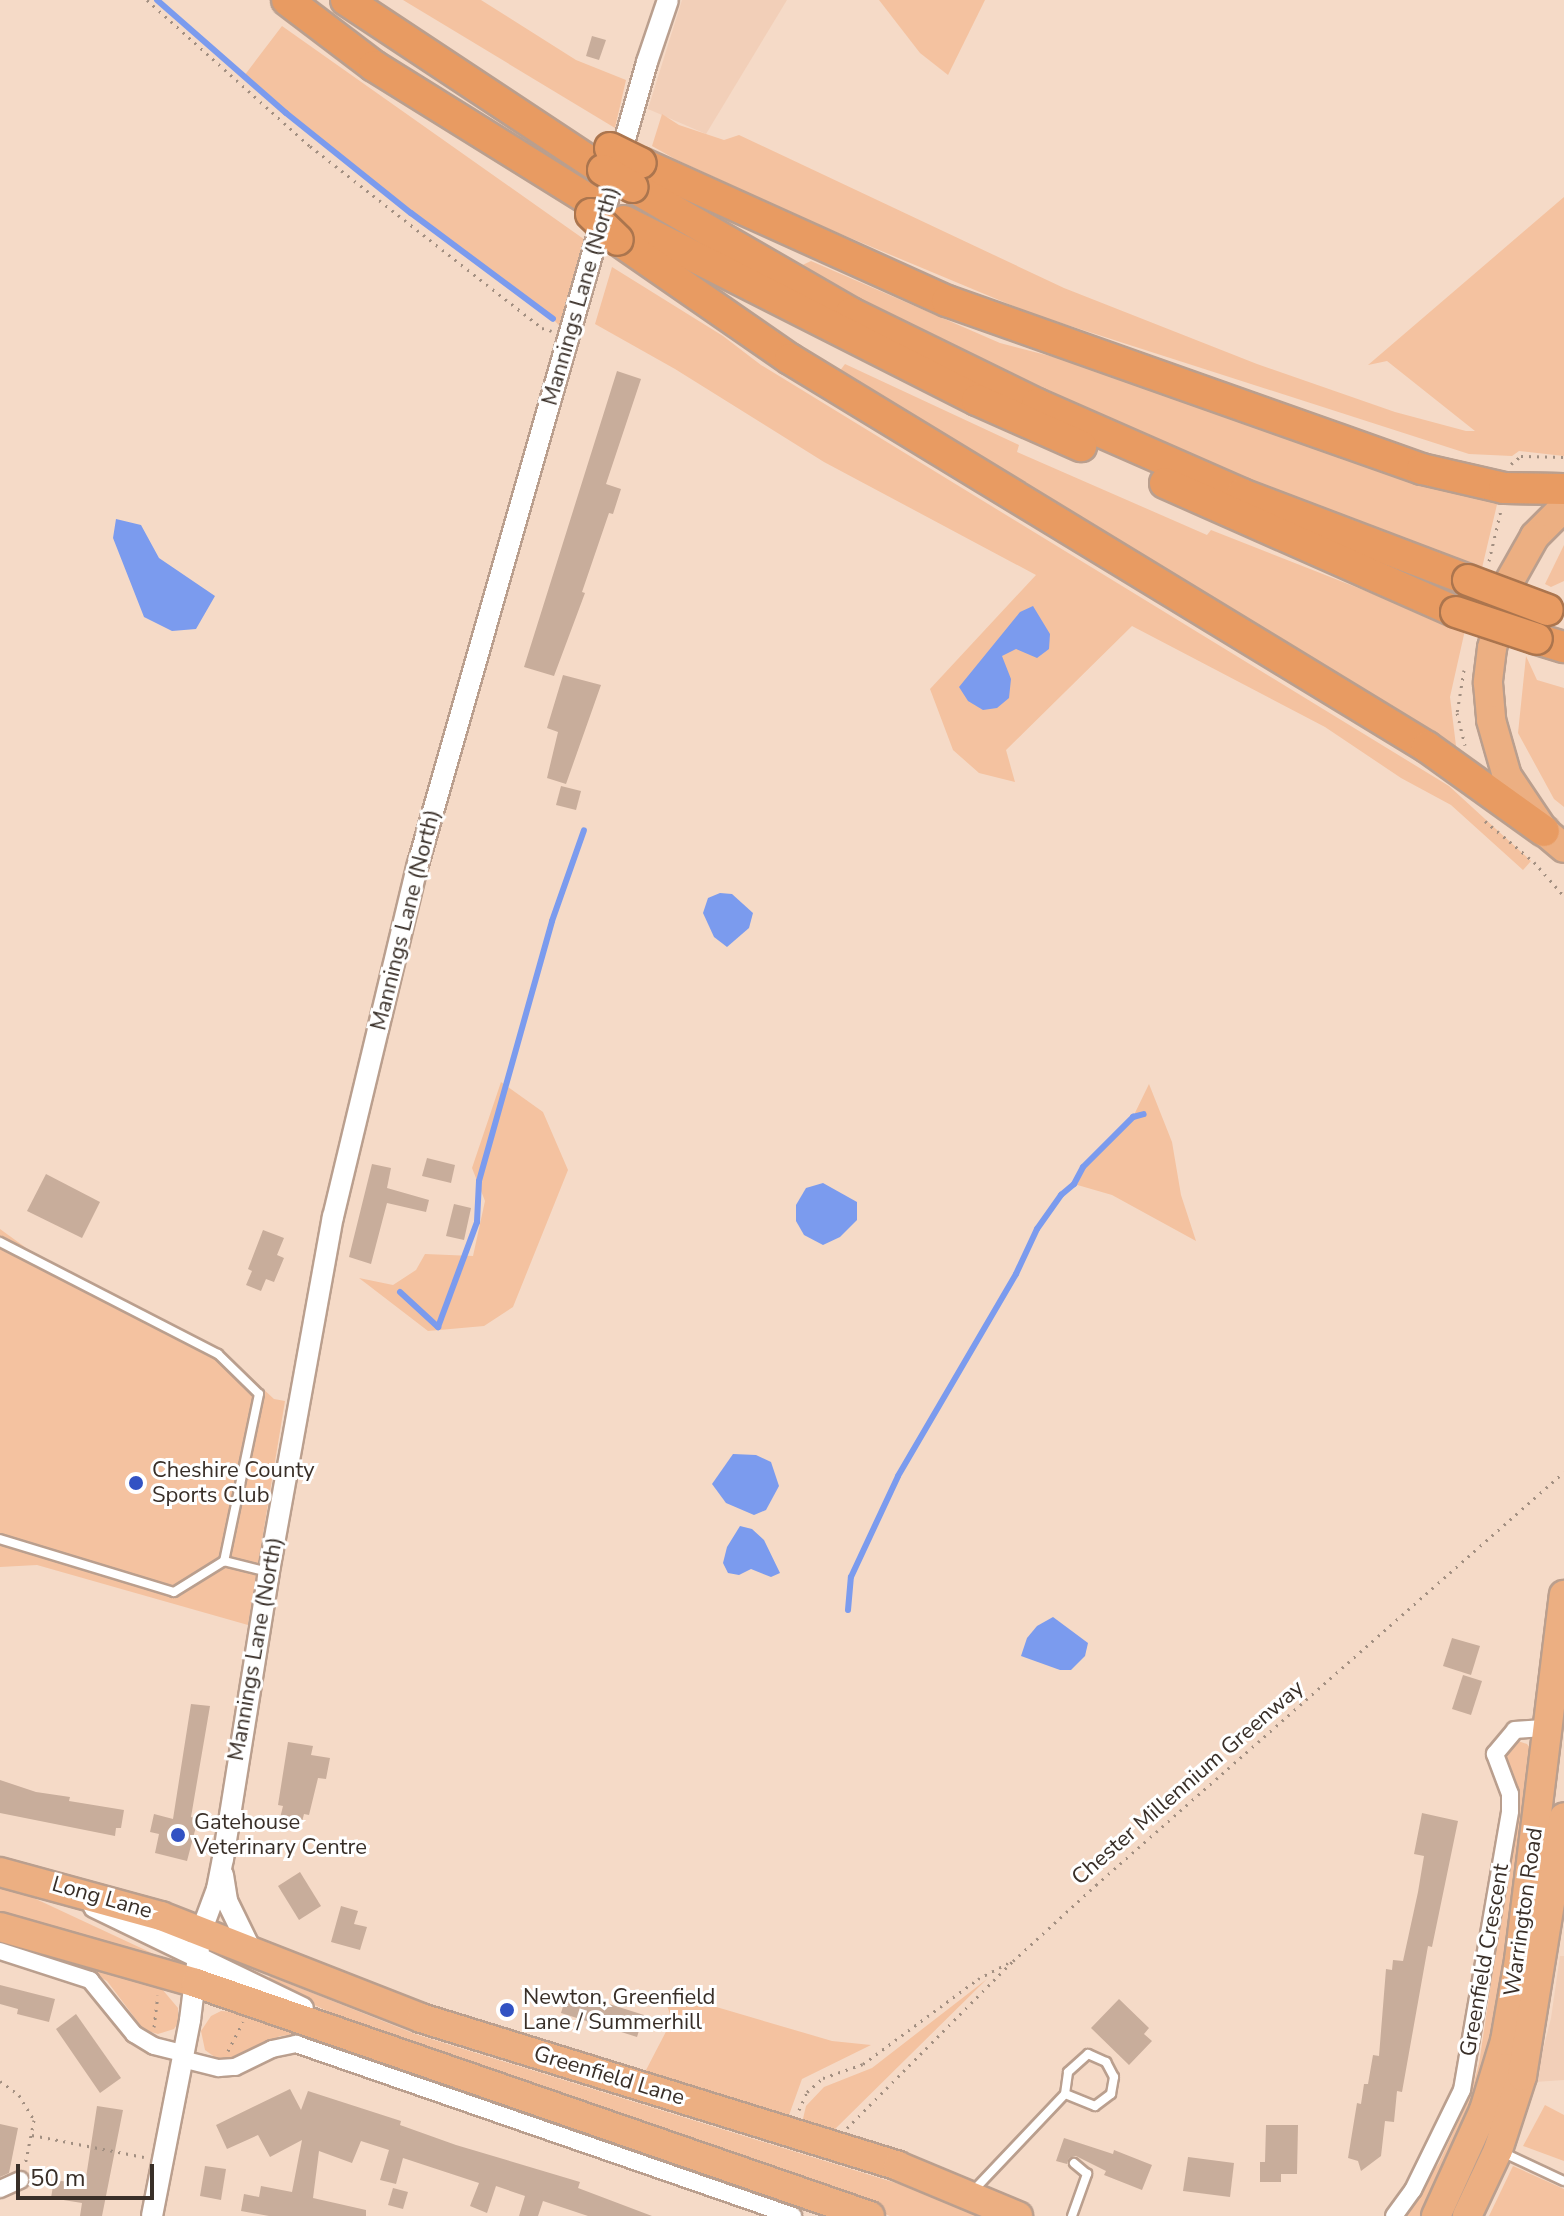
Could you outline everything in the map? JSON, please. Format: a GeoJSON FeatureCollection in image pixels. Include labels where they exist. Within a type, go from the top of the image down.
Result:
{"type":"FeatureCollection","features":[{"type":"Feature","properties":{"kind":"highway"},"geometry":{"type":"LineString","coordinates":[[287,0],[374,66],[562,184],[816,375],[1427,747],[1554,839]]}},
{"type":"Feature","properties":{"kind":"highway"},"geometry":{"type":"LineString","coordinates":[[346,0],[519,116],[637,175],[947,301],[1407,464],[1467,482],[1504,488],[1564,489]]}},
{"type":"Feature","properties":{"kind":"highway"},"geometry":{"type":"LineString","coordinates":[[637,175],[851,313],[1037,404],[1242,494],[1556,612]]}},
{"type":"Feature","properties":{"kind":"highway"},"geometry":{"type":"LineString","coordinates":[[621,230],[977,400],[1456,612],[1550,643]]}},
{"type":"Feature","properties":{"kind":"highway"},"geometry":{"type":"LineString","coordinates":[[1554,839],[1521,801],[1502,763],[1491,720],[1488,683],[1492,648],[1508,584],[1535,536],[1564,507]]}},
{"type":"Feature","properties":{"kind":"highway","name":"Warrington Road"},"geometry":{"type":"LineString","coordinates":[[1436,2216],[1484,2110],[1505,2041],[1519,1960],[1564,1595]]}},
{"type":"Feature","properties":{"kind":"highway","name":"Warrington Road"},"geometry":{"type":"LineString","coordinates":[[1467,2216],[1498,2150],[1522,2076],[1560,1877],[1564,1817]]}},
{"type":"Feature","properties":{"kind":"highway","name":"Long Lane"},"geometry":{"type":"LineString","coordinates":[[0,1872],[161,1916],[198,1958]]}},
{"type":"Feature","properties":{"kind":"highway"},"geometry":{"type":"LineString","coordinates":[[0,1927],[198,1958],[250,2002],[870,2216]]}},
{"type":"Feature","properties":{"kind":"highway","name":"Greenfield Lane"},"geometry":{"type":"LineString","coordinates":[[198,1958],[253,1954],[421,2018],[898,2166],[1018,2216]]}},
{"type":"Feature","properties":{"kind":"street","name":"Mannings Lane (North)"},"geometry":{"type":"LineString","coordinates":[[152,2216],[183,2056],[198,1958],[223,1859],[269,1572],[332,1221],[418,864],[668,0]]}},
{"type":"Feature","properties":{"kind":"street","name":"Greenfield Crescent"},"geometry":{"type":"LineString","coordinates":[[1394,2216],[1413,2190],[1462,2090],[1510,1811],[1510,1794],[1495,1754],[1515,1730],[1547,1728]]}},
{"type":"Feature","properties":{"kind":"street","name":"Mannings Lane (North)"},"geometry":{"type":"LineString","coordinates":[[223,1859],[227,1901],[253,1954]]}},
{"type":"Feature","properties":{"kind":"street"},"geometry":{"type":"LineString","coordinates":[[0,1951],[90,1980],[134,2034],[154,2046],[183,2056],[219,2068],[235,2067],[272,2049],[296,2044],[793,2216]]}},
{"type":"Feature","properties":{"kind":"street"},"geometry":{"type":"LineString","coordinates":[[198,1958],[392,2053]]}},
{"type":"Feature","properties":{"kind":"street"},"geometry":{"type":"LineString","coordinates":[[0,2189],[20,2180]]}},
{"type":"Feature","properties":{"kind":"lane"},"geometry":{"type":"LineString","coordinates":[[0,1242],[218,1354],[259,1394],[224,1561]]}},
{"type":"Feature","properties":{"kind":"lane"},"geometry":{"type":"LineString","coordinates":[[0,1539],[174,1592],[224,1561],[269,1572]]}},
{"type":"Feature","properties":{"kind":"lane"},"geometry":{"type":"LineString","coordinates":[[970,2194],[1065,2094],[1068,2072],[1088,2054],[1106,2062],[1114,2077],[1111,2094],[1095,2106],[1065,2094]]}},
{"type":"Feature","properties":{"kind":"lane"},"geometry":{"type":"LineString","coordinates":[[1498,2150],[1564,2181]]}},
{"type":"Feature","properties":{"kind":"lane"},"geometry":{"type":"LineString","coordinates":[[1072,2216],[1087,2174],[1074,2163]]}},
{"type":"Feature","properties":{"kind":"path"},"geometry":{"type":"LineString","coordinates":[[147,0],[310,146],[542,328],[570,337]]}},
{"type":"Feature","properties":{"kind":"path"},"geometry":{"type":"LineString","coordinates":[[1511,464],[1521,456],[1564,457]]}},
{"type":"Feature","properties":{"kind":"path"},"geometry":{"type":"LineString","coordinates":[[1480,817],[1534,862],[1564,896]]}},
{"type":"Feature","properties":{"kind":"path","name":"Chester Millennium Greenway"},"geometry":{"type":"LineString","coordinates":[[844,2130],[1013,1961],[1564,1472]]}},
{"type":"Feature","properties":{"kind":"path"},"geometry":{"type":"LineString","coordinates":[[789,2132],[807,2092],[823,2078],[863,2064],[978,1979],[1013,1961]]}},
{"type":"Feature","properties":{"kind":"path"},"geometry":{"type":"LineString","coordinates":[[219,2068],[250,2002]]}},
{"type":"Feature","properties":{"kind":"path"},"geometry":{"type":"LineString","coordinates":[[0,2081],[29,2107],[34,2120],[20,2180]]}},
{"type":"Feature","properties":{"kind":"path"},"geometry":{"type":"LineString","coordinates":[[32,2135],[163,2161]]}},
{"type":"Feature","properties":{"kind":"shaded area"},"geometry":{"type":"Polygon","coordinates":[[[403,0],[481,0],[576,60],[626,80],[615,128],[403,0]]]}},
{"type":"Feature","properties":{"kind":"shaded area"},"geometry":{"type":"Polygon","coordinates":[[[682,0],[787,0],[706,134],[648,109],[682,0]]]}},
{"type":"Feature","properties":{"kind":"shaded area"},"geometry":{"type":"Polygon","coordinates":[[[879,0],[985,0],[948,75],[920,53],[879,0]]]}},
{"type":"Feature","properties":{"kind":"shaded area"},"geometry":{"type":"Polygon","coordinates":[[[282,26],[595,247],[570,337],[553,319],[411,213],[244,76],[282,26]]]}},
{"type":"Feature","properties":{"kind":"shaded area"},"geometry":{"type":"Polygon","coordinates":[[[662,114],[679,125],[724,140],[739,135],[1064,288],[1257,364],[1395,412],[1466,431],[1475,431],[1387,361],[1368,365],[1564,197],[1564,456],[1519,451],[1512,456],[1469,454],[1030,313],[812,222],[675,159],[652,146],[662,114]]]}},
{"type":"Feature","properties":{"kind":"shaded area"},"geometry":{"type":"Polygon","coordinates":[[[811,261],[1000,343],[1081,364],[1499,496],[1482,568],[1443,560],[1345,522],[1017,377],[796,268],[811,261]]]}},
{"type":"Feature","properties":{"kind":"shaded area"},"geometry":{"type":"Polygon","coordinates":[[[612,267],[723,336],[761,365],[1449,786],[1531,861],[1523,870],[1451,805],[1401,778],[1325,727],[1132,626],[1006,750],[1015,782],[979,773],[953,750],[930,689],[1036,575],[824,462],[675,369],[595,324],[612,267]]]}},
{"type":"Feature","properties":{"kind":"shaded area"},"geometry":{"type":"Polygon","coordinates":[[[845,364],[1019,445],[1017,452],[1207,535],[1211,530],[1465,630],[1450,697],[1457,754],[839,372],[845,364]]]}},
{"type":"Feature","properties":{"kind":"shaded area"},"geometry":{"type":"Polygon","coordinates":[[[1564,545],[1564,581],[1551,587],[1545,584],[1564,545]]]}},
{"type":"Feature","properties":{"kind":"shaded area"},"geometry":{"type":"Polygon","coordinates":[[[1526,656],[1537,680],[1564,688],[1564,807],[1554,799],[1518,733],[1526,656]]]}},
{"type":"Feature","properties":{"kind":"shaded area"},"geometry":{"type":"Polygon","coordinates":[[[501,1082],[543,1112],[568,1170],[513,1307],[484,1326],[428,1331],[359,1278],[393,1285],[416,1270],[425,1254],[473,1256],[485,1201],[472,1168],[501,1082]]]}},
{"type":"Feature","properties":{"kind":"shaded area"},"geometry":{"type":"Polygon","coordinates":[[[1149,1084],[1172,1142],[1181,1195],[1196,1241],[1112,1195],[1074,1184],[1083,1167],[1133,1117],[1149,1084]]]}},
{"type":"Feature","properties":{"kind":"shaded area","name":"Cheshire County Sports Club"},"geometry":{"type":"Polygon","coordinates":[[[0,1229],[29,1250],[221,1350],[274,1399],[285,1401],[248,1625],[37,1565],[0,1567],[0,1229]]]}},
{"type":"Feature","properties":{"kind":"shaded area"},"geometry":{"type":"Polygon","coordinates":[[[1518,1741],[1527,1744],[1533,1752],[1503,2009],[1487,2071],[1439,2187],[1422,2216],[1402,2216],[1439,2163],[1470,2096],[1479,2064],[1518,1801],[1505,1765],[1505,1754],[1518,1741]]]}},
{"type":"Feature","properties":{"kind":"shaded area"},"geometry":{"type":"Polygon","coordinates":[[[0,1888],[23,1893],[156,1955],[0,1917],[0,1888]]]}},
{"type":"Feature","properties":{"kind":"shaded area"},"geometry":{"type":"Polygon","coordinates":[[[1560,1956],[1564,1956],[1564,2080],[1535,2082],[1551,2018],[1560,1956]]]}},
{"type":"Feature","properties":{"kind":"shaded area"},"geometry":{"type":"Polygon","coordinates":[[[82,1963],[162,1989],[178,2008],[178,2023],[174,2029],[158,2034],[144,2030],[107,1981],[81,1967],[82,1963]]]}},
{"type":"Feature","properties":{"kind":"shaded area"},"geometry":{"type":"Polygon","coordinates":[[[270,1976],[415,2034],[899,2184],[984,2216],[890,2216],[626,2126],[360,2027],[267,1982],[270,1976]]]}},
{"type":"Feature","properties":{"kind":"shaded area"},"geometry":{"type":"Polygon","coordinates":[[[987,1979],[831,2133],[802,2123],[806,2106],[824,2087],[872,2068],[987,1979]]]}},
{"type":"Feature","properties":{"kind":"shaded area"},"geometry":{"type":"Polygon","coordinates":[[[662,1991],[832,2041],[871,2045],[802,2079],[788,2118],[645,2072],[672,2020],[662,1991]]]}},
{"type":"Feature","properties":{"kind":"shaded area"},"geometry":{"type":"Polygon","coordinates":[[[221,2011],[238,2012],[292,2031],[290,2035],[280,2036],[229,2062],[219,2060],[205,2050],[201,2031],[211,2016],[221,2011]]]}},
{"type":"Feature","properties":{"kind":"shaded area"},"geometry":{"type":"Polygon","coordinates":[[[1545,2105],[1564,2115],[1564,2161],[1523,2146],[1545,2105]]]}},
{"type":"Feature","properties":{"kind":"shaded area"},"geometry":{"type":"Polygon","coordinates":[[[1513,2166],[1564,2189],[1564,2216],[1489,2216],[1513,2166]]]}},
{"type":"Feature","properties":{"kind":"water"},"geometry":{"type":"Polygon","coordinates":[[[116,519],[141,525],[159,558],[215,596],[196,629],[172,631],[144,617],[113,538],[116,519]]]}},
{"type":"Feature","properties":{"kind":"water"},"geometry":{"type":"Polygon","coordinates":[[[1033,606],[1050,634],[1049,649],[1037,658],[1016,649],[1002,656],[1011,679],[1009,698],[997,708],[983,710],[968,701],[959,687],[1020,612],[1033,606]]]}},
{"type":"Feature","properties":{"kind":"water"},"geometry":{"type":"Polygon","coordinates":[[[720,893],[732,894],[753,913],[749,928],[727,947],[714,937],[703,913],[708,898],[720,893]]]}},
{"type":"Feature","properties":{"kind":"water"},"geometry":{"type":"Polygon","coordinates":[[[823,1183],[857,1202],[857,1220],[840,1237],[823,1245],[804,1235],[796,1221],[796,1205],[806,1188],[823,1183]]]}},
{"type":"Feature","properties":{"kind":"water"},"geometry":{"type":"Polygon","coordinates":[[[733,1454],[756,1455],[771,1462],[779,1486],[766,1510],[754,1515],[726,1503],[712,1484],[733,1454]]]}},
{"type":"Feature","properties":{"kind":"water"},"geometry":{"type":"Polygon","coordinates":[[[740,1526],[752,1529],[764,1540],[780,1573],[771,1577],[751,1569],[739,1575],[728,1573],[723,1563],[727,1547],[740,1526]]]}},
{"type":"Feature","properties":{"kind":"water"},"geometry":{"type":"Polygon","coordinates":[[[1053,1617],[1088,1643],[1085,1656],[1071,1670],[1060,1670],[1021,1656],[1027,1638],[1037,1626],[1053,1617]]]}},
{"type":"Feature","properties":{"kind":"building"},"geometry":{"type":"Polygon","coordinates":[[[592,36],[606,40],[599,60],[586,56],[592,36]]]}},
{"type":"Feature","properties":{"kind":"building"},"geometry":{"type":"Polygon","coordinates":[[[617,371],[641,379],[606,484],[621,489],[613,514],[609,513],[582,592],[585,593],[554,676],[524,667],[617,371]]]}},
{"type":"Feature","properties":{"kind":"building"},"geometry":{"type":"Polygon","coordinates":[[[563,675],[601,685],[566,784],[547,778],[558,732],[547,728],[563,675]]]}},
{"type":"Feature","properties":{"kind":"building"},"geometry":{"type":"Polygon","coordinates":[[[561,786],[581,791],[576,810],[556,805],[561,786]]]}},
{"type":"Feature","properties":{"kind":"building"},"geometry":{"type":"Polygon","coordinates":[[[427,1158],[455,1165],[451,1183],[422,1176],[427,1158]]]}},
{"type":"Feature","properties":{"kind":"building"},"geometry":{"type":"Polygon","coordinates":[[[372,1164],[391,1168],[387,1188],[429,1200],[426,1212],[387,1203],[371,1264],[349,1257],[372,1164]]]}},
{"type":"Feature","properties":{"kind":"building"},"geometry":{"type":"Polygon","coordinates":[[[46,1174],[100,1202],[82,1238],[27,1211],[46,1174]]]}},
{"type":"Feature","properties":{"kind":"building"},"geometry":{"type":"Polygon","coordinates":[[[454,1204],[471,1208],[464,1240],[446,1236],[454,1204]]]}},
{"type":"Feature","properties":{"kind":"building"},"geometry":{"type":"Polygon","coordinates":[[[263,1230],[284,1238],[277,1255],[284,1258],[274,1282],[266,1279],[261,1291],[246,1285],[252,1271],[248,1269],[263,1230]]]}},
{"type":"Feature","properties":{"kind":"building"},"geometry":{"type":"Polygon","coordinates":[[[1452,1638],[1480,1646],[1471,1675],[1443,1666],[1452,1638]]]}},
{"type":"Feature","properties":{"kind":"building"},"geometry":{"type":"Polygon","coordinates":[[[1463,1675],[1482,1681],[1471,1715],[1452,1709],[1463,1675]]]}},
{"type":"Feature","properties":{"kind":"building"},"geometry":{"type":"Polygon","coordinates":[[[191,1704],[210,1706],[191,1817],[198,1819],[187,1861],[155,1853],[159,1834],[150,1832],[154,1814],[173,1819],[191,1704]]]}},
{"type":"Feature","properties":{"kind":"building"},"geometry":{"type":"Polygon","coordinates":[[[288,1742],[313,1746],[311,1755],[330,1758],[326,1779],[318,1778],[309,1815],[304,1814],[300,1830],[286,1827],[288,1820],[280,1818],[283,1806],[278,1805],[288,1742]]]}},
{"type":"Feature","properties":{"kind":"building"},"geometry":{"type":"Polygon","coordinates":[[[0,1780],[36,1792],[70,1797],[69,1801],[124,1810],[121,1828],[116,1828],[115,1836],[0,1813],[0,1780]]]}},
{"type":"Feature","properties":{"kind":"building"},"geometry":{"type":"Polygon","coordinates":[[[1422,1813],[1458,1821],[1432,1947],[1428,1946],[1402,2092],[1397,2091],[1394,2122],[1385,2121],[1381,2156],[1361,2171],[1358,2161],[1348,2158],[1357,2103],[1361,2104],[1364,2084],[1368,2084],[1373,2055],[1379,2056],[1386,1969],[1392,1970],[1393,1960],[1403,1961],[1424,1856],[1414,1854],[1422,1813]]]}},
{"type":"Feature","properties":{"kind":"building"},"geometry":{"type":"Polygon","coordinates":[[[300,1872],[321,1906],[299,1920],[278,1886],[300,1872]]]}},
{"type":"Feature","properties":{"kind":"building"},"geometry":{"type":"Polygon","coordinates":[[[341,1906],[358,1911],[354,1924],[367,1927],[360,1950],[331,1942],[341,1906]]]}},
{"type":"Feature","properties":{"kind":"building"},"geometry":{"type":"Polygon","coordinates":[[[0,1985],[55,1999],[49,2022],[17,2014],[18,2009],[0,2004],[0,1985]]]}},
{"type":"Feature","properties":{"kind":"building"},"geometry":{"type":"Polygon","coordinates":[[[568,1991],[644,2015],[637,2037],[561,2013],[568,1991]]]}},
{"type":"Feature","properties":{"kind":"building"},"geometry":{"type":"Polygon","coordinates":[[[1119,1999],[1149,2028],[1144,2034],[1152,2041],[1129,2065],[1091,2028],[1119,1999]]]}},
{"type":"Feature","properties":{"kind":"building"},"geometry":{"type":"Polygon","coordinates":[[[76,2014],[121,2078],[100,2093],[56,2029],[76,2014]]]}},
{"type":"Feature","properties":{"kind":"building"},"geometry":{"type":"Polygon","coordinates":[[[290,2089],[301,2110],[308,2091],[401,2121],[400,2125],[456,2145],[580,2182],[578,2188],[652,2216],[588,2216],[543,2201],[538,2216],[519,2216],[525,2196],[496,2186],[487,2213],[470,2206],[479,2183],[403,2158],[396,2184],[380,2180],[389,2150],[361,2141],[352,2163],[319,2151],[313,2198],[366,2210],[366,2216],[269,2216],[241,2211],[244,2194],[259,2197],[261,2186],[292,2192],[302,2140],[270,2157],[258,2135],[227,2149],[216,2125],[290,2089]]]}},
{"type":"Feature","properties":{"kind":"building"},"geometry":{"type":"Polygon","coordinates":[[[97,2106],[123,2110],[102,2216],[80,2216],[82,2203],[51,2198],[54,2180],[85,2184],[97,2106]]]}},
{"type":"Feature","properties":{"kind":"building"},"geometry":{"type":"Polygon","coordinates":[[[0,2124],[18,2128],[9,2173],[0,2177],[0,2124]]]}},
{"type":"Feature","properties":{"kind":"building"},"geometry":{"type":"Polygon","coordinates":[[[1266,2125],[1298,2125],[1297,2174],[1281,2174],[1281,2182],[1260,2182],[1260,2162],[1265,2162],[1266,2125]]]}},
{"type":"Feature","properties":{"kind":"building"},"geometry":{"type":"Polygon","coordinates":[[[1064,2138],[1113,2154],[1114,2150],[1152,2165],[1142,2190],[1104,2175],[1106,2171],[1076,2156],[1069,2158],[1067,2164],[1056,2161],[1064,2138]]]}},
{"type":"Feature","properties":{"kind":"building"},"geometry":{"type":"Polygon","coordinates":[[[1188,2157],[1234,2163],[1230,2197],[1183,2191],[1188,2157]]]}},
{"type":"Feature","properties":{"kind":"building"},"geometry":{"type":"Polygon","coordinates":[[[205,2166],[226,2169],[221,2200],[200,2196],[205,2166]]]}},
{"type":"Feature","properties":{"kind":"building"},"geometry":{"type":"Polygon","coordinates":[[[393,2188],[408,2192],[403,2209],[388,2205],[393,2188]]]}},
{"type":"Feature","properties":{"kind":"waterway"},"geometry":{"type":"LineString","coordinates":[[157,0],[286,113],[411,213],[553,319]]}},
{"type":"Feature","properties":{"kind":"waterway"},"geometry":{"type":"LineString","coordinates":[[400,1292],[438,1327],[477,1222],[479,1181],[552,921],[584,830]]}},
{"type":"Feature","properties":{"kind":"waterway"},"geometry":{"type":"LineString","coordinates":[[848,1610],[851,1577],[898,1476],[1016,1274],[1037,1229],[1061,1195],[1074,1184],[1083,1167],[1133,1117],[1144,1114]]}},
{"type":"Feature","properties":{"kind":"place","name":"Cheshire County Sports Club"},"geometry":{"type":"Point","coordinates":[136,1483]}},
{"type":"Feature","properties":{"kind":"place","name":"Gatehouse Veterinary Centre"},"geometry":{"type":"Point","coordinates":[178,1835]}},
{"type":"Feature","properties":{"kind":"place","name":"Newton, Greenfield Lane / Summerhill"},"geometry":{"type":"Point","coordinates":[507,2010]}}]}
